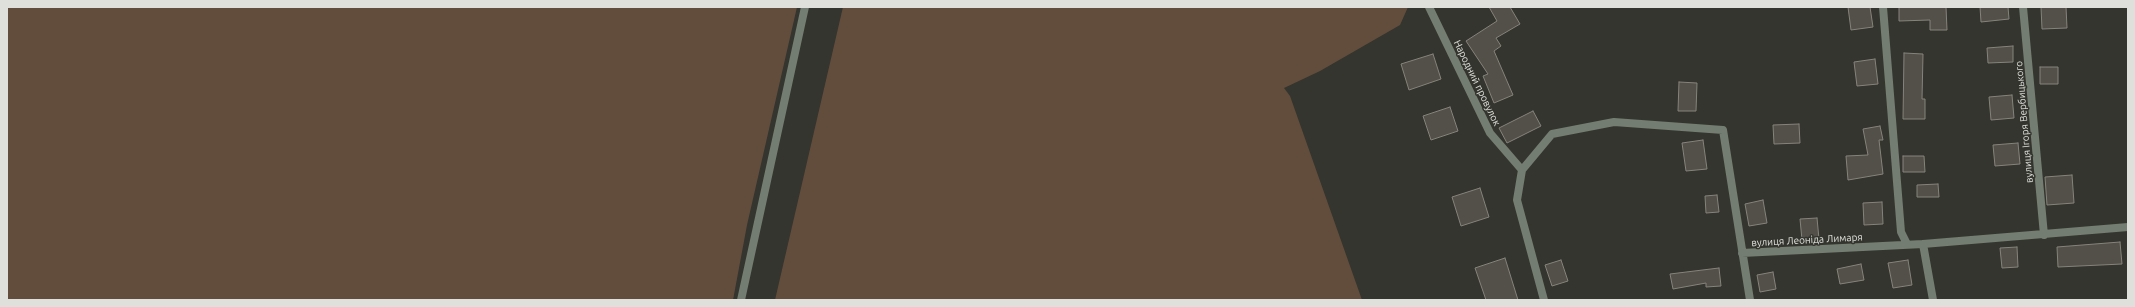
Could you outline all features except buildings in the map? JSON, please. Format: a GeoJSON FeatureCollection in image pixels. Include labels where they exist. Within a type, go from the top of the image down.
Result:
{"type":"FeatureCollection","features":[{"type":"Feature","properties":{"kind":"street"},"geometry":{"type":"LineString","coordinates":[[741,300],[805,7]]}},
{"type":"Feature","properties":{"kind":"street","name":"Народний провулок"},"geometry":{"type":"LineString","coordinates":[[1429,7],[1490,133],[1522,170]]}},
{"type":"Feature","properties":{"kind":"street"},"geometry":{"type":"LineString","coordinates":[[1883,7],[1901,232],[1907,244]]}},
{"type":"Feature","properties":{"kind":"street","name":"вулиця Ігоря Вербицького"},"geometry":{"type":"LineString","coordinates":[[2024,7],[2044,235]]}},
{"type":"Feature","properties":{"kind":"street","name":"вулиця Леоніда Лимаря"},"geometry":{"type":"LineString","coordinates":[[1522,170],[1552,134],[1614,122],[1723,130],[1742,253],[1923,244]]}},
{"type":"Feature","properties":{"kind":"street"},"geometry":{"type":"LineString","coordinates":[[1522,170],[1517,200],[1544,300]]}},
{"type":"Feature","properties":{"kind":"street"},"geometry":{"type":"LineString","coordinates":[[1933,300],[1923,244],[2128,227]]}},
{"type":"Feature","properties":{"kind":"street"},"geometry":{"type":"LineString","coordinates":[[1742,253],[1750,300]]}},
{"type":"Feature","properties":{"kind":"shaded area"},"geometry":{"type":"Polygon","coordinates":[[[7,7],[797,7],[747,225],[733,300],[7,300],[7,7]]]}},
{"type":"Feature","properties":{"kind":"shaded area"},"geometry":{"type":"Polygon","coordinates":[[[843,7],[1408,7],[1400,25],[1320,71],[1284,88],[1290,96],[1362,300],[775,300],[843,7]]]}}]}
